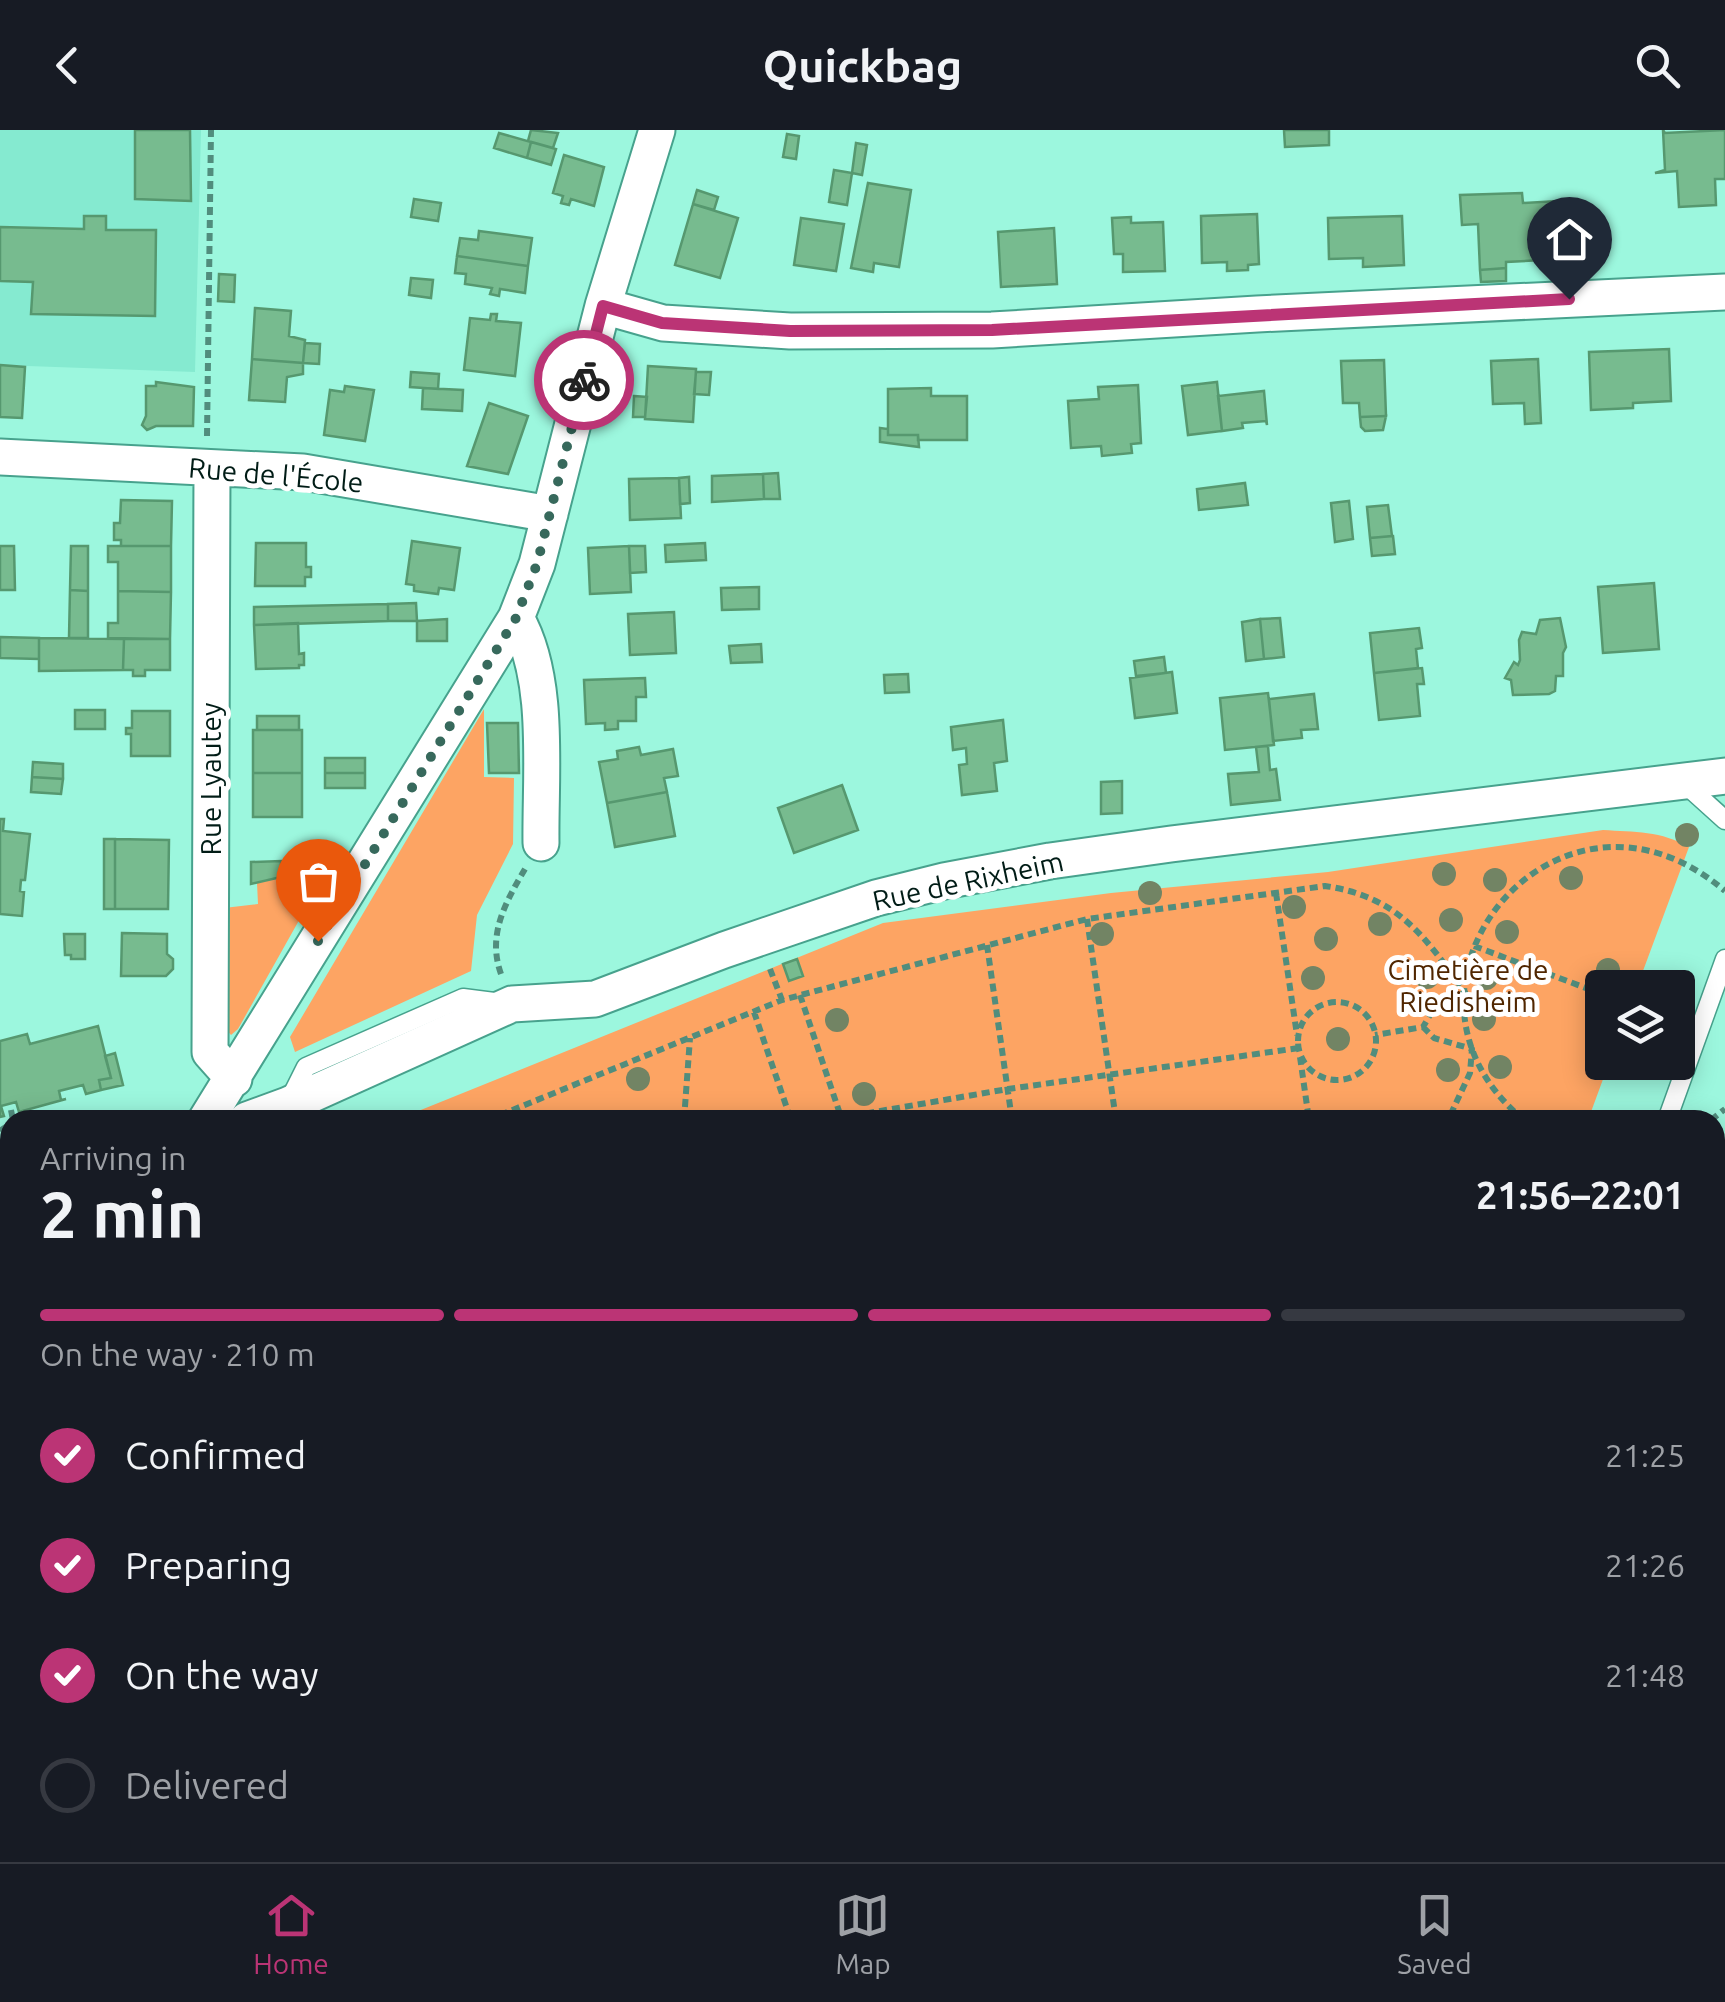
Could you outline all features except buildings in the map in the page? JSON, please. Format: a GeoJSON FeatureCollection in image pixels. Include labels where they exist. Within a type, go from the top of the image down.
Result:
{"type":"FeatureCollection","features":[{"type":"Feature","properties":{"kind":"street"},"geometry":{"type":"LineString","coordinates":[[213,1110],[516,618],[537,564],[603,306],[657,130]]}},
{"type":"Feature","properties":{"kind":"street"},"geometry":{"type":"LineString","coordinates":[[603,306],[662,323],[790,331],[992,330],[1725,292]]}},
{"type":"Feature","properties":{"kind":"street","name":"Rue de l'École"},"geometry":{"type":"LineString","coordinates":[[0,457],[209,458],[550,514]]}},
{"type":"Feature","properties":{"kind":"street","name":"Rue Lyautey"},"geometry":{"type":"LineString","coordinates":[[209,458],[210,1052],[234,1079]]}},
{"type":"Feature","properties":{"kind":"street"},"geometry":{"type":"LineString","coordinates":[[516,618],[530,642],[539,676],[541,842]]}},
{"type":"Feature","properties":{"kind":"street","name":"Rue de Rixheim"},"geometry":{"type":"LineString","coordinates":[[274,1110],[512,1004],[595,999],[876,898],[962,878],[1171,844],[1725,776]]}},
{"type":"Feature","properties":{"kind":"lane"},"geometry":{"type":"LineString","coordinates":[[1684,782],[1725,820]]}},
{"type":"Feature","properties":{"kind":"lane"},"geometry":{"type":"LineString","coordinates":[[1670,1110],[1725,959]]}},
{"type":"Feature","properties":{"kind":"path"},"geometry":{"type":"LineString","coordinates":[[209,458],[211,130]]}},
{"type":"Feature","properties":{"kind":"path"},"geometry":{"type":"LineString","coordinates":[[512,1004],[496,959],[496,926],[541,842]]}},
{"type":"Feature","properties":{"kind":"path"},"geometry":{"type":"LineString","coordinates":[[1511,1110],[1486,1079],[1472,1049],[1465,1017],[1465,992],[1474,946],[1488,918],[1510,890],[1537,869],[1569,854],[1603,847],[1638,848],[1684,862],[1725,890]]}},
{"type":"Feature","properties":{"kind":"path"},"geometry":{"type":"LineString","coordinates":[[530,1110],[782,1000],[1087,919],[1325,886],[1352,890],[1377,900],[1422,933],[1465,992]]}},
{"type":"Feature","properties":{"kind":"path"},"geometry":{"type":"LineString","coordinates":[[1276,893],[1307,1110]]}},
{"type":"Feature","properties":{"kind":"path"},"geometry":{"type":"LineString","coordinates":[[1087,919],[1115,1110]]}},
{"type":"Feature","properties":{"kind":"path"},"geometry":{"type":"LineString","coordinates":[[987,944],[1011,1110]]}},
{"type":"Feature","properties":{"kind":"path"},"geometry":{"type":"LineString","coordinates":[[1474,946],[1585,988]]}},
{"type":"Feature","properties":{"kind":"path"},"geometry":{"type":"LineString","coordinates":[[768,962],[782,1000]]}},
{"type":"Feature","properties":{"kind":"path"},"geometry":{"type":"LineString","coordinates":[[1423,1027],[1430,1015],[1465,992]]}},
{"type":"Feature","properties":{"kind":"path"},"geometry":{"type":"LineString","coordinates":[[800,995],[839,1110]]}},
{"type":"Feature","properties":{"kind":"path"},"geometry":{"type":"LineString","coordinates":[[1323,1004],[1350,1004],[1361,1010],[1376,1035],[1373,1057],[1366,1067],[1344,1079],[1320,1076],[1310,1069],[1298,1048],[1298,1034],[1312,1012],[1323,1004]]}},
{"type":"Feature","properties":{"kind":"path"},"geometry":{"type":"LineString","coordinates":[[754,1012],[788,1110]]}},
{"type":"Feature","properties":{"kind":"path"},"geometry":{"type":"LineString","coordinates":[[1376,1035],[1423,1027]]}},
{"type":"Feature","properties":{"kind":"path"},"geometry":{"type":"LineString","coordinates":[[1423,1027],[1434,1038],[1472,1049]]}},
{"type":"Feature","properties":{"kind":"path"},"geometry":{"type":"LineString","coordinates":[[685,1110],[690,1038]]}},
{"type":"Feature","properties":{"kind":"path"},"geometry":{"type":"LineString","coordinates":[[888,1110],[1298,1048]]}},
{"type":"Feature","properties":{"kind":"path"},"geometry":{"type":"LineString","coordinates":[[1453,1110],[1470,1073],[1472,1049]]}},
{"type":"Feature","properties":{"kind":"shaded area"},"geometry":{"type":"Polygon","coordinates":[[[0,130],[201,130],[195,372],[0,365],[0,130]]]}},
{"type":"Feature","properties":{"kind":"green space"},"geometry":{"type":"Polygon","coordinates":[[[484,709],[484,777],[514,778],[513,844],[477,915],[471,971],[295,1052],[290,1037],[484,709]]]}},
{"type":"Feature","properties":{"kind":"green space","name":"Cimetière de Riedisheim"},"geometry":{"type":"Polygon","coordinates":[[[1603,830],[1658,835],[1689,847],[1643,970],[1585,970],[1585,1080],[1603,1080],[1592,1110],[421,1110],[883,923],[1111,893],[1328,872],[1603,830]]]}},
{"type":"Feature","properties":{"kind":"green space"},"geometry":{"type":"Polygon","coordinates":[[[329,867],[238,1029],[231,1035],[223,1026],[224,908],[258,904],[257,883],[329,867]]]}},
{"type":"Feature","properties":{"kind":"way so far"},"geometry":{"type":"LineString","coordinates":[[318,941],[516,618],[537,564],[584,380]]}},
{"type":"Feature","properties":{"kind":"route"},"geometry":{"type":"LineString","coordinates":[[584,380],[603,306],[662,323],[790,331],[992,330],[1569,299]]}}]}
